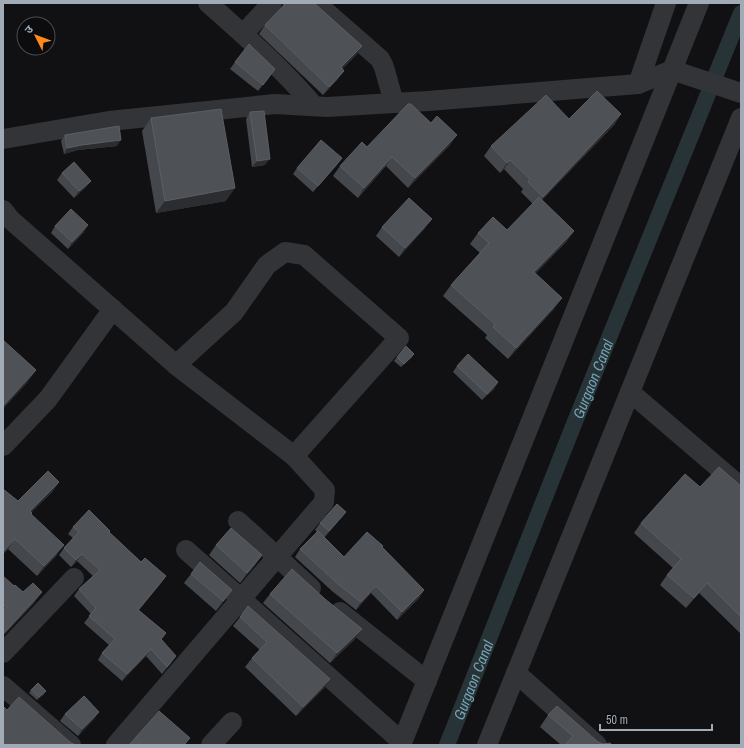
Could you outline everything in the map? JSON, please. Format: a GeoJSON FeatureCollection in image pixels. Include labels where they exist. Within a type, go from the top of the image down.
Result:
{"type":"FeatureCollection","features":[{"type":"Feature","properties":{"kind":"street"},"geometry":{"type":"LineString","coordinates":[[208,3],[293,81],[314,106]]}},
{"type":"Feature","properties":{"kind":"street"},"geometry":{"type":"LineString","coordinates":[[243,34],[272,3]]}},
{"type":"Feature","properties":{"kind":"street"},"geometry":{"type":"LineString","coordinates":[[316,3],[380,59],[384,66],[394,103]]}},
{"type":"Feature","properties":{"kind":"street"},"geometry":{"type":"LineString","coordinates":[[638,84],[666,3]]}},
{"type":"Feature","properties":{"kind":"street"},"geometry":{"type":"LineString","coordinates":[[186,550],[241,598],[401,744],[681,73],[699,3]]}},
{"type":"Feature","properties":{"kind":"street"},"geometry":{"type":"LineString","coordinates":[[3,139],[109,121],[275,104],[326,106],[394,103],[638,84],[681,73],[741,93]]}},
{"type":"Feature","properties":{"kind":"street"},"geometry":{"type":"LineString","coordinates":[[487,745],[741,118]]}},
{"type":"Feature","properties":{"kind":"street"},"geometry":{"type":"LineString","coordinates":[[3,210],[10,219],[176,366],[294,456],[325,490],[324,502],[278,558],[241,598],[116,745]]}},
{"type":"Feature","properties":{"kind":"street"},"geometry":{"type":"LineString","coordinates":[[176,366],[234,312],[267,265],[285,252],[304,255],[399,338],[294,456]]}},
{"type":"Feature","properties":{"kind":"street"},"geometry":{"type":"LineString","coordinates":[[3,446],[48,399],[113,309]]}},
{"type":"Feature","properties":{"kind":"street"},"geometry":{"type":"LineString","coordinates":[[630,392],[741,487]]}},
{"type":"Feature","properties":{"kind":"street"},"geometry":{"type":"LineString","coordinates":[[238,522],[325,600],[427,681]]}},
{"type":"Feature","properties":{"kind":"street"},"geometry":{"type":"LineString","coordinates":[[3,653],[74,578]]}},
{"type":"Feature","properties":{"kind":"street"},"geometry":{"type":"LineString","coordinates":[[516,673],[596,745]]}},
{"type":"Feature","properties":{"kind":"street"},"geometry":{"type":"LineString","coordinates":[[3,686],[71,745]]}},
{"type":"Feature","properties":{"kind":"street"},"geometry":{"type":"LineString","coordinates":[[211,745],[232,722]]}},
{"type":"Feature","properties":{"kind":"building"},"geometry":{"type":"Polygon","coordinates":[[[286,3],[314,3],[362,46],[341,67],[344,71],[329,87],[265,25],[286,3]]]}},
{"type":"Feature","properties":{"kind":"building"},"geometry":{"type":"Polygon","coordinates":[[[249,44],[275,69],[263,85],[235,62],[249,44]]]}},
{"type":"Feature","properties":{"kind":"building"},"geometry":{"type":"Polygon","coordinates":[[[597,91],[621,114],[543,197],[528,182],[530,179],[510,160],[507,163],[491,146],[546,95],[569,119],[597,91]]]}},
{"type":"Feature","properties":{"kind":"building"},"geometry":{"type":"Polygon","coordinates":[[[408,104],[411,104],[431,123],[437,116],[457,135],[415,178],[392,157],[364,188],[340,166],[362,142],[367,147],[408,104]]]}},
{"type":"Feature","properties":{"kind":"building"},"geometry":{"type":"Polygon","coordinates":[[[221,109],[235,188],[165,201],[151,118],[221,109]]]}},
{"type":"Feature","properties":{"kind":"building"},"geometry":{"type":"Polygon","coordinates":[[[264,111],[270,159],[257,161],[250,112],[264,111]]]}},
{"type":"Feature","properties":{"kind":"building"},"geometry":{"type":"Polygon","coordinates":[[[119,126],[121,140],[67,148],[65,135],[119,126]]]}},
{"type":"Feature","properties":{"kind":"building"},"geometry":{"type":"Polygon","coordinates":[[[321,140],[342,158],[318,186],[297,168],[321,140]]]}},
{"type":"Feature","properties":{"kind":"building"},"geometry":{"type":"Polygon","coordinates":[[[74,162],[91,181],[79,191],[62,173],[74,162]]]}},
{"type":"Feature","properties":{"kind":"building"},"geometry":{"type":"Polygon","coordinates":[[[539,197],[574,231],[534,272],[562,298],[516,348],[493,327],[495,324],[451,285],[489,243],[478,233],[493,217],[507,230],[539,197]]]}},
{"type":"Feature","properties":{"kind":"building"},"geometry":{"type":"Polygon","coordinates":[[[409,198],[432,219],[405,248],[382,227],[409,198]]]}},
{"type":"Feature","properties":{"kind":"building"},"geometry":{"type":"Polygon","coordinates":[[[71,209],[88,225],[72,242],[55,226],[71,209]]]}},
{"type":"Feature","properties":{"kind":"building"},"geometry":{"type":"Polygon","coordinates":[[[3,340],[36,370],[3,406],[3,340]]]}},
{"type":"Feature","properties":{"kind":"building"},"geometry":{"type":"Polygon","coordinates":[[[406,346],[414,354],[404,364],[397,357],[406,346]]]}},
{"type":"Feature","properties":{"kind":"building"},"geometry":{"type":"Polygon","coordinates":[[[468,354],[498,382],[487,394],[457,366],[468,354]]]}},
{"type":"Feature","properties":{"kind":"building"},"geometry":{"type":"Polygon","coordinates":[[[719,467],[741,486],[741,617],[707,583],[694,598],[667,575],[681,559],[641,523],[685,474],[700,487],[719,467]]]}},
{"type":"Feature","properties":{"kind":"building"},"geometry":{"type":"Polygon","coordinates":[[[48,471],[59,482],[30,511],[32,513],[31,514],[64,545],[44,566],[15,539],[3,552],[3,489],[18,501],[48,471]]]}},
{"type":"Feature","properties":{"kind":"building"},"geometry":{"type":"Polygon","coordinates":[[[337,504],[346,512],[329,531],[320,523],[337,504]]]}},
{"type":"Feature","properties":{"kind":"building"},"geometry":{"type":"Polygon","coordinates":[[[89,510],[110,531],[109,532],[141,562],[145,558],[166,576],[138,610],[166,633],[161,639],[176,656],[167,667],[151,649],[127,674],[102,653],[115,639],[89,616],[96,608],[79,589],[100,570],[82,554],[76,560],[64,548],[79,532],[73,527],[89,510]]]}},
{"type":"Feature","properties":{"kind":"building"},"geometry":{"type":"Polygon","coordinates":[[[231,528],[262,555],[247,573],[216,545],[231,528]]]}},
{"type":"Feature","properties":{"kind":"building"},"geometry":{"type":"Polygon","coordinates":[[[318,531],[344,557],[367,532],[383,546],[382,547],[424,590],[402,612],[376,586],[361,602],[338,584],[300,549],[318,531]]]}},
{"type":"Feature","properties":{"kind":"building"},"geometry":{"type":"Polygon","coordinates":[[[200,562],[232,590],[223,601],[191,574],[200,562]]]}},
{"type":"Feature","properties":{"kind":"building"},"geometry":{"type":"Polygon","coordinates":[[[292,569],[325,599],[362,629],[337,653],[270,594],[292,569]]]}},
{"type":"Feature","properties":{"kind":"building"},"geometry":{"type":"Polygon","coordinates":[[[3,576],[23,592],[33,583],[42,592],[3,634],[3,611],[7,607],[3,604],[3,576]]]}},
{"type":"Feature","properties":{"kind":"building"},"geometry":{"type":"Polygon","coordinates":[[[248,606],[330,679],[303,707],[252,658],[267,642],[240,617],[248,606]]]}},
{"type":"Feature","properties":{"kind":"building"},"geometry":{"type":"Polygon","coordinates":[[[38,683],[46,691],[39,697],[31,690],[38,683]]]}},
{"type":"Feature","properties":{"kind":"building"},"geometry":{"type":"Polygon","coordinates":[[[84,696],[99,712],[82,729],[65,714],[84,696]]]}},
{"type":"Feature","properties":{"kind":"building"},"geometry":{"type":"Polygon","coordinates":[[[19,697],[71,743],[76,745],[3,745],[3,706],[7,710],[19,697]]]}},
{"type":"Feature","properties":{"kind":"building"},"geometry":{"type":"Polygon","coordinates":[[[557,706],[598,742],[603,744],[610,743],[612,745],[565,745],[573,736],[548,715],[557,706]]]}},
{"type":"Feature","properties":{"kind":"building"},"geometry":{"type":"Polygon","coordinates":[[[159,711],[190,738],[184,745],[129,745],[159,711]]]}},
{"type":"Feature","properties":{"kind":"waterway","name":"Gurgaon Canal"},"geometry":{"type":"LineString","coordinates":[[447,745],[572,429],[741,13]]}}]}
